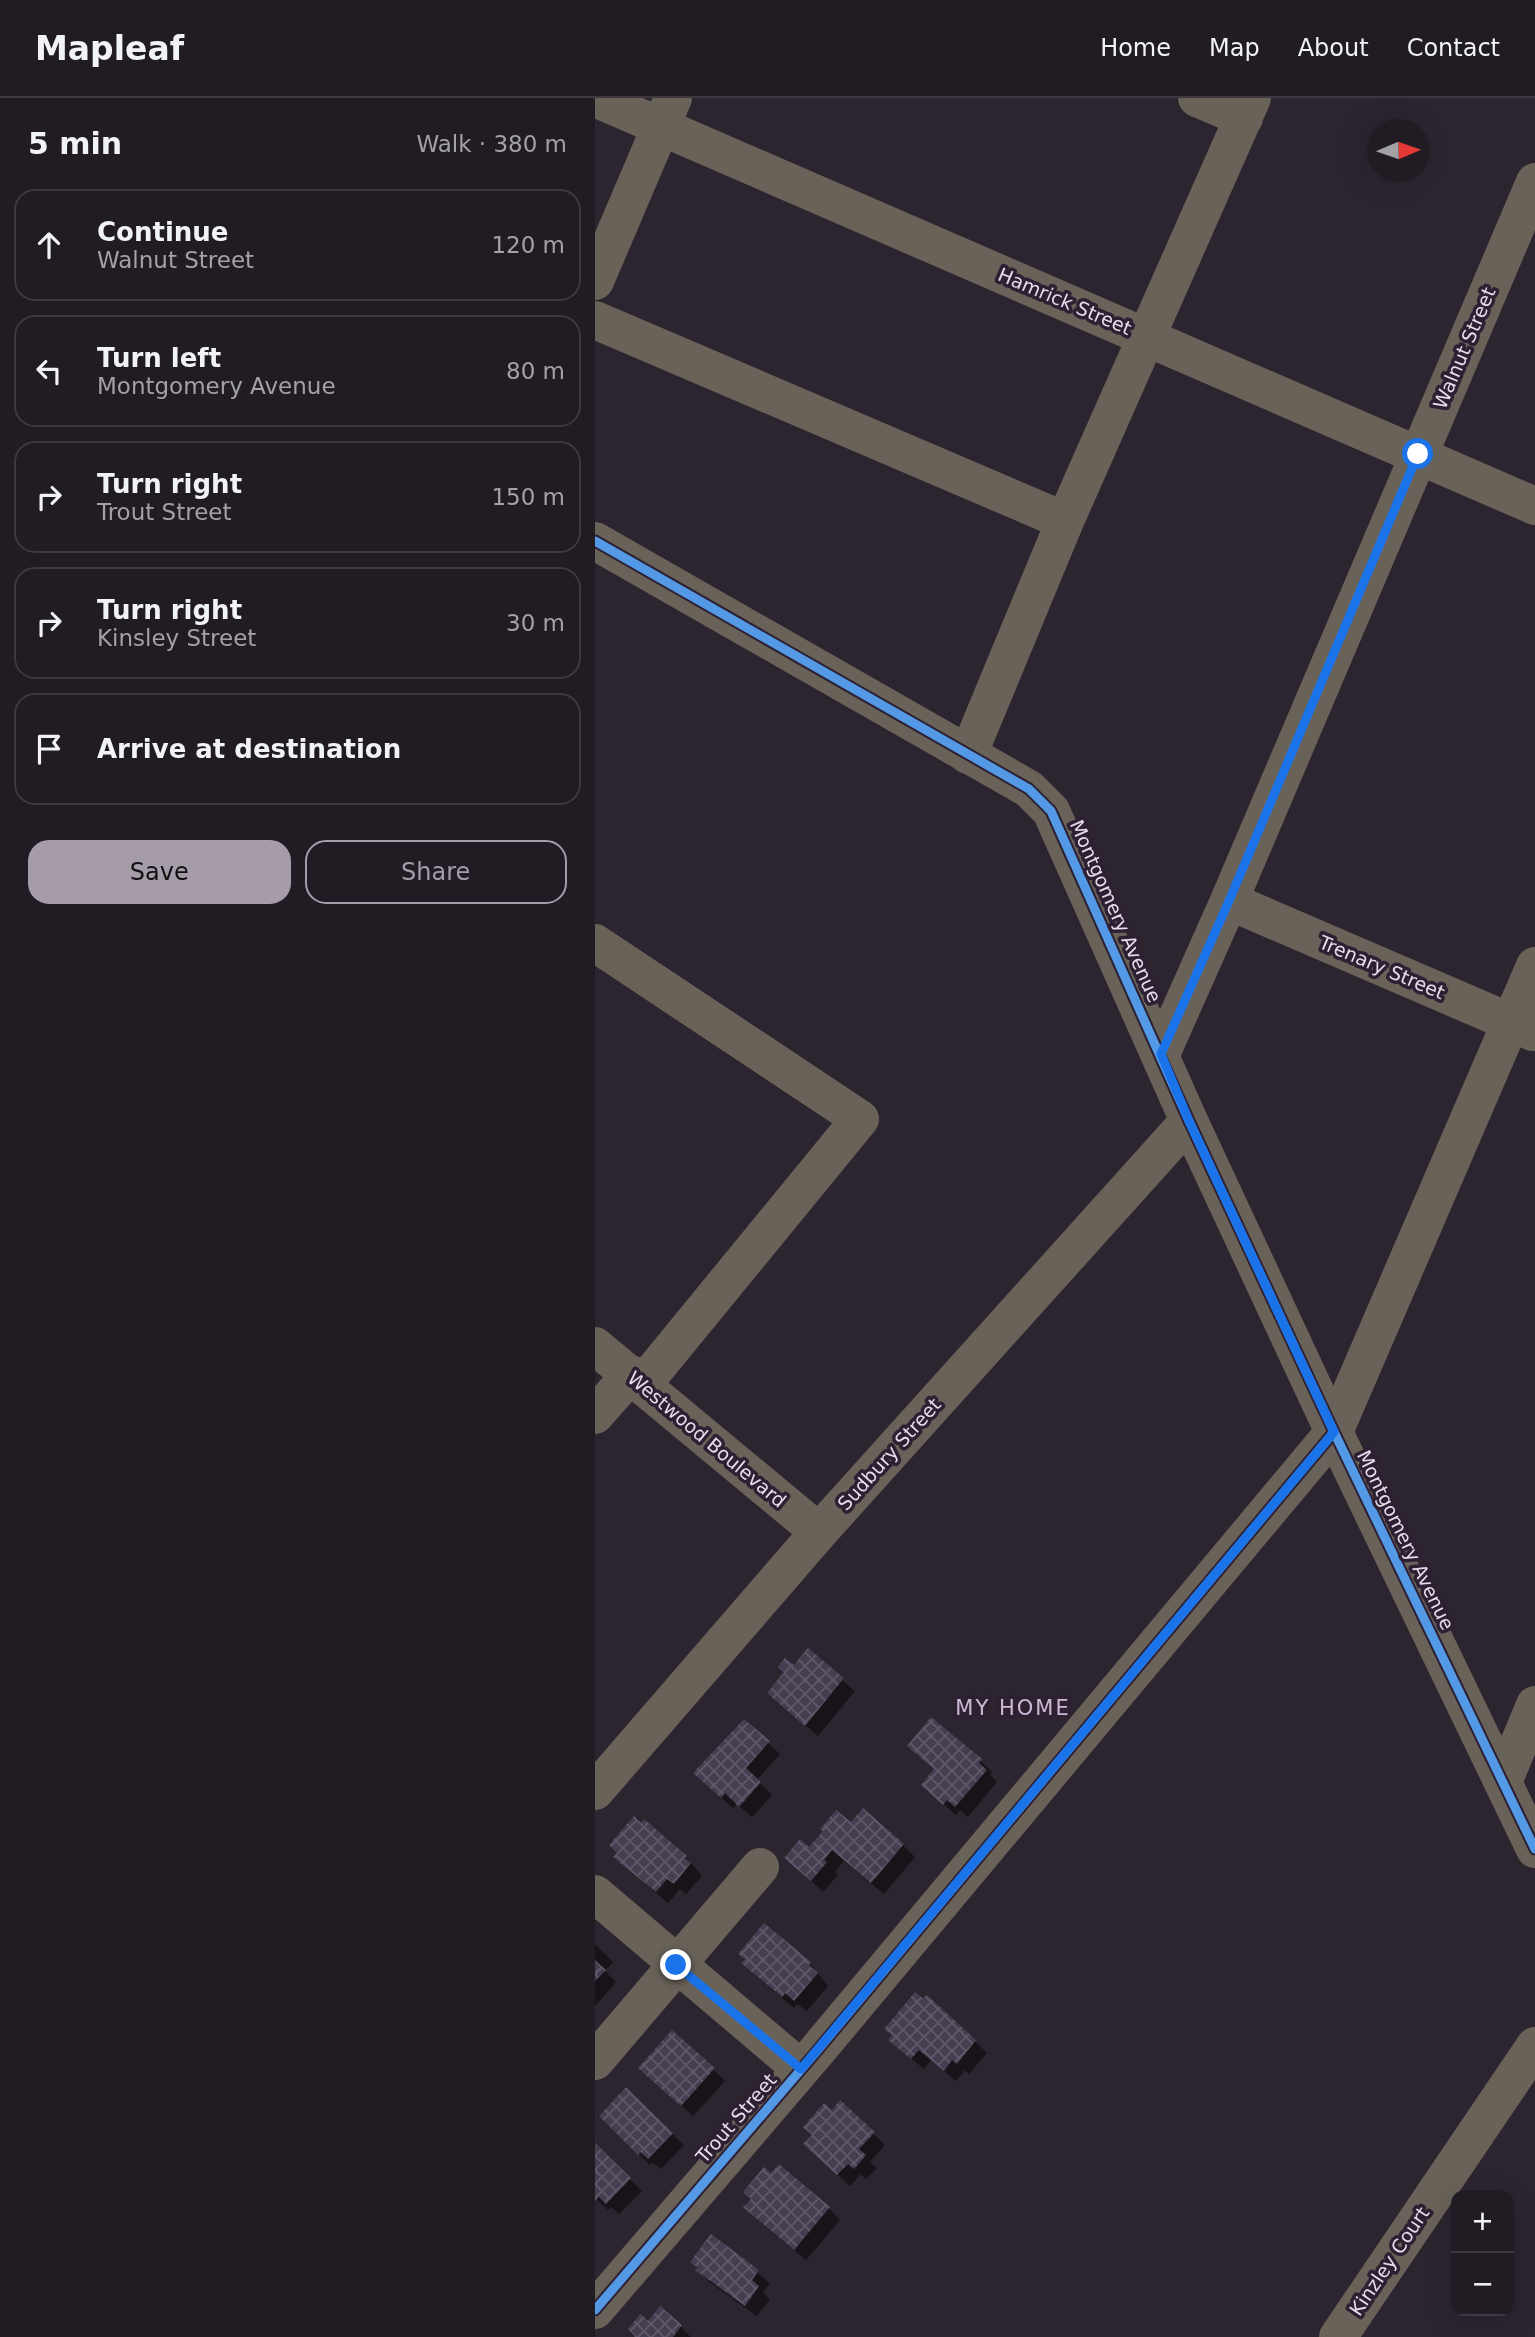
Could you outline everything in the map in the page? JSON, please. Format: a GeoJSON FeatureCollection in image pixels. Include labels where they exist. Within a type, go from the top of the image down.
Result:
{"type":"FeatureCollection","features":[{"type":"Feature","properties":{"kind":"street","name":"Hamrick Street"},"geometry":{"type":"LineString","coordinates":[[595,98],[667,112],[1148,337],[1535,506]]}},
{"type":"Feature","properties":{"kind":"street"},"geometry":{"type":"LineString","coordinates":[[968,755],[1065,522],[1248,108],[1197,98]]}},
{"type":"Feature","properties":{"kind":"street"},"geometry":{"type":"LineString","coordinates":[[595,281],[667,112]]}},
{"type":"Feature","properties":{"kind":"street","name":"Walnut Street"},"geometry":{"type":"LineString","coordinates":[[1161,1054],[1229,901],[1535,182]]}},
{"type":"Feature","properties":{"kind":"street"},"geometry":{"type":"LineString","coordinates":[[595,320],[1065,522]]}},
{"type":"Feature","properties":{"kind":"street","name":"Montgomery Avenue"},"geometry":{"type":"LineString","coordinates":[[595,541],[1029,789],[1051,811],[1189,1121],[1334,1432],[1535,1849]]}},
{"type":"Feature","properties":{"kind":"street","name":"Trenary Street"},"geometry":{"type":"LineString","coordinates":[[1229,901],[1523,1028]]}},
{"type":"Feature","properties":{"kind":"street"},"geometry":{"type":"LineString","coordinates":[[595,943],[860,1119],[637,1379],[595,1415]]}},
{"type":"Feature","properties":{"kind":"street","name":"Trout Street"},"geometry":{"type":"LineString","coordinates":[[595,2310],[801,2069],[1334,1432],[1523,1028],[1535,966]]}},
{"type":"Feature","properties":{"kind":"street","name":"Sudbury Street"},"geometry":{"type":"LineString","coordinates":[[595,1791],[819,1532],[1189,1121]]}},
{"type":"Feature","properties":{"kind":"street","name":"Westwood Boulevard"},"geometry":{"type":"LineString","coordinates":[[595,1346],[819,1532]]}},
{"type":"Feature","properties":{"kind":"street"},"geometry":{"type":"LineString","coordinates":[[1503,1782],[1535,1705]]}},
{"type":"Feature","properties":{"kind":"street"},"geometry":{"type":"LineString","coordinates":[[595,2061],[760,1867]]}},
{"type":"Feature","properties":{"kind":"street"},"geometry":{"type":"LineString","coordinates":[[595,1894],[801,2069]]}},
{"type":"Feature","properties":{"kind":"street","name":"Kinzley Court"},"geometry":{"type":"LineString","coordinates":[[1338,2337],[1535,2046]]}},
{"type":"Feature","properties":{"kind":"building"},"geometry":{"type":"Polygon","coordinates":[[[808,1648],[844,1678],[805,1726],[767,1693],[784,1672],[778,1667],[785,1658],[794,1665],[808,1648]]]}},
{"type":"Feature","properties":{"kind":"building"},"geometry":{"type":"Polygon","coordinates":[[[931,1717],[982,1759],[979,1763],[987,1770],[955,1807],[947,1800],[943,1805],[921,1785],[934,1769],[907,1746],[931,1717]]]}},
{"type":"Feature","properties":{"kind":"building"},"geometry":{"type":"Polygon","coordinates":[[[744,1719],[770,1741],[746,1768],[761,1782],[739,1807],[725,1793],[721,1798],[693,1773],[744,1719]]]}},
{"type":"Feature","properties":{"kind":"building"},"geometry":{"type":"Polygon","coordinates":[[[863,1808],[904,1844],[871,1883],[832,1850],[824,1860],[827,1862],[811,1881],[784,1858],[800,1839],[809,1847],[836,1810],[851,1822],[863,1808]]]}},
{"type":"Feature","properties":{"kind":"building"},"geometry":{"type":"Polygon","coordinates":[[[634,1816],[641,1823],[644,1819],[687,1856],[685,1858],[691,1863],[674,1884],[667,1879],[656,1892],[613,1857],[617,1853],[609,1845],[634,1816]]]}},
{"type":"Feature","properties":{"kind":"building"},"geometry":{"type":"Polygon","coordinates":[[[764,1923],[811,1962],[809,1965],[818,1973],[794,2001],[785,1993],[782,1997],[741,1963],[745,1959],[738,1954],[764,1923]]]}},
{"type":"Feature","properties":{"kind":"building"},"geometry":{"type":"Polygon","coordinates":[[[595,1960],[606,1970],[595,1981],[595,1960]]]}},
{"type":"Feature","properties":{"kind":"building"},"geometry":{"type":"Polygon","coordinates":[[[915,1992],[923,1998],[927,1995],[976,2040],[957,2064],[952,2060],[944,2071],[919,2050],[911,2059],[888,2040],[892,2035],[884,2029],[915,1992]]]}},
{"type":"Feature","properties":{"kind":"building"},"geometry":{"type":"Polygon","coordinates":[[[672,2030],[715,2068],[681,2106],[638,2068],[672,2030]]]}},
{"type":"Feature","properties":{"kind":"building"},"geometry":{"type":"Polygon","coordinates":[[[626,2087],[673,2133],[648,2159],[640,2152],[638,2155],[599,2116],[626,2087]]]}},
{"type":"Feature","properties":{"kind":"building"},"geometry":{"type":"Polygon","coordinates":[[[840,2100],[875,2132],[859,2149],[866,2155],[854,2169],[848,2164],[837,2175],[803,2144],[812,2135],[803,2127],[824,2103],[832,2110],[840,2100]]]}},
{"type":"Feature","properties":{"kind":"building"},"geometry":{"type":"Polygon","coordinates":[[[595,2143],[631,2178],[606,2204],[599,2197],[595,2201],[595,2143]]]}},
{"type":"Feature","properties":{"kind":"building"},"geometry":{"type":"Polygon","coordinates":[[[779,2164],[830,2207],[794,2250],[743,2207],[751,2199],[743,2192],[764,2167],[771,2173],[779,2164]]]}},
{"type":"Feature","properties":{"kind":"building"},"geometry":{"type":"Polygon","coordinates":[[[711,2234],[759,2270],[752,2280],[759,2286],[745,2306],[695,2270],[698,2268],[690,2262],[711,2234]]]}},
{"type":"Feature","properties":{"kind":"building"},"geometry":{"type":"Polygon","coordinates":[[[660,2306],[682,2325],[673,2337],[634,2337],[628,2329],[640,2314],[648,2321],[660,2306]]]}},
{"type":"Feature","properties":{"kind":"cycle path"},"geometry":{"type":"LineString","coordinates":[[595,541],[1029,789],[1051,811],[1189,1121],[1334,1432],[1535,1849]]}},
{"type":"Feature","properties":{"kind":"cycle path"},"geometry":{"type":"LineString","coordinates":[[595,2310],[816,2052],[1334,1432]]}},
{"type":"Feature","properties":{"kind":"district","name":"MY HOME"},"geometry":{"type":"Point","coordinates":[1013,1708]}},
{"type":"Feature","properties":{"kind":"route"},"geometry":{"type":"LineString","coordinates":[[676,1965],[801,2069],[1334,1432],[1189,1121],[1161,1054],[1229,901],[1418,454]]}}]}
